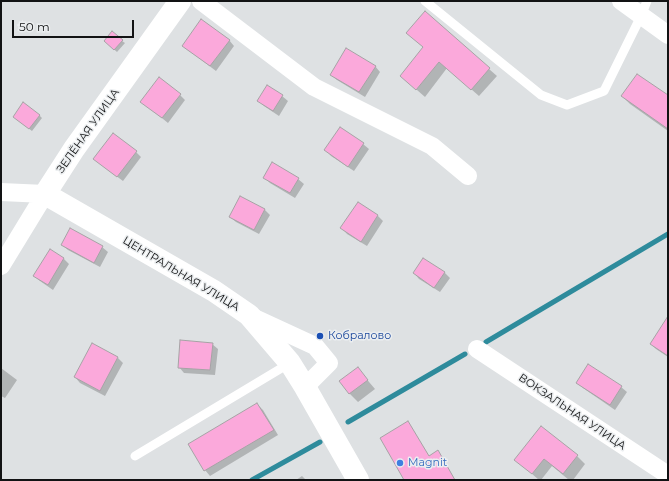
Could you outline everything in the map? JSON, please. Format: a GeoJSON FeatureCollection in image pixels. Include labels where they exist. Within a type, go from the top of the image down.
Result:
{"type":"FeatureCollection","features":[{"type":"Feature","properties":{"kind":"street","name":"ЗЕЛЁНАЯ УЛИЦА"},"geometry":{"type":"LineString","coordinates":[[1,266],[74,149],[180,1]]}},
{"type":"Feature","properties":{"kind":"street"},"geometry":{"type":"LineString","coordinates":[[201,1],[314,87],[432,146],[468,176]]}},
{"type":"Feature","properties":{"kind":"street"},"geometry":{"type":"LineString","coordinates":[[621,1],[644,8],[668,35]]}},
{"type":"Feature","properties":{"kind":"street"},"geometry":{"type":"LineString","coordinates":[[1,192],[45,194]]}},
{"type":"Feature","properties":{"kind":"street","name":"ЦЕНТРАЛЬНАЯ УЛИЦА"},"geometry":{"type":"LineString","coordinates":[[45,194],[214,291],[249,315],[290,364],[305,387],[358,480]]}},
{"type":"Feature","properties":{"kind":"street"},"geometry":{"type":"LineString","coordinates":[[249,315],[315,346],[329,363],[305,387]]}},
{"type":"Feature","properties":{"kind":"street","name":"ВОКЗАЛЬНАЯ УЛИЦА"},"geometry":{"type":"LineString","coordinates":[[477,348],[668,475]]}},
{"type":"Feature","properties":{"kind":"lane"},"geometry":{"type":"LineString","coordinates":[[425,1],[541,95],[567,105],[604,91],[644,8]]}},
{"type":"Feature","properties":{"kind":"lane"},"geometry":{"type":"LineString","coordinates":[[135,456],[290,364]]}},
{"type":"Feature","properties":{"kind":"building"},"geometry":{"type":"Polygon","coordinates":[[[425,11],[490,68],[471,90],[439,62],[416,90],[400,76],[423,47],[406,33],[425,11]]]}},
{"type":"Feature","properties":{"kind":"building"},"geometry":{"type":"Polygon","coordinates":[[[201,19],[230,40],[210,66],[182,46],[201,19]]]}},
{"type":"Feature","properties":{"kind":"building"},"geometry":{"type":"Polygon","coordinates":[[[112,31],[123,40],[114,50],[104,41],[112,31]]]}},
{"type":"Feature","properties":{"kind":"building"},"geometry":{"type":"Polygon","coordinates":[[[346,48],[376,66],[359,92],[330,75],[346,48]]]}},
{"type":"Feature","properties":{"kind":"building"},"geometry":{"type":"Polygon","coordinates":[[[637,74],[668,95],[668,129],[621,96],[637,74]]]}},
{"type":"Feature","properties":{"kind":"building"},"geometry":{"type":"Polygon","coordinates":[[[159,77],[181,94],[162,118],[140,102],[159,77]]]}},
{"type":"Feature","properties":{"kind":"building"},"geometry":{"type":"Polygon","coordinates":[[[267,85],[283,95],[273,111],[257,101],[267,85]]]}},
{"type":"Feature","properties":{"kind":"building"},"geometry":{"type":"Polygon","coordinates":[[[23,102],[40,115],[29,129],[13,117],[23,102]]]}},
{"type":"Feature","properties":{"kind":"building"},"geometry":{"type":"Polygon","coordinates":[[[340,127],[364,143],[348,167],[324,150],[340,127]]]}},
{"type":"Feature","properties":{"kind":"building"},"geometry":{"type":"Polygon","coordinates":[[[113,133],[137,151],[117,177],[93,159],[113,133]]]}},
{"type":"Feature","properties":{"kind":"building"},"geometry":{"type":"Polygon","coordinates":[[[272,162],[299,178],[290,193],[263,178],[272,162]]]}},
{"type":"Feature","properties":{"kind":"building"},"geometry":{"type":"Polygon","coordinates":[[[240,196],[265,209],[254,230],[229,217],[240,196]]]}},
{"type":"Feature","properties":{"kind":"building"},"geometry":{"type":"Polygon","coordinates":[[[358,202],[378,215],[361,242],[340,228],[358,202]]]}},
{"type":"Feature","properties":{"kind":"building"},"geometry":{"type":"Polygon","coordinates":[[[70,228],[103,246],[94,263],[61,245],[70,228]]]}},
{"type":"Feature","properties":{"kind":"building"},"geometry":{"type":"Polygon","coordinates":[[[50,249],[64,258],[48,285],[33,276],[50,249]]]}},
{"type":"Feature","properties":{"kind":"building"},"geometry":{"type":"Polygon","coordinates":[[[423,258],[445,272],[434,288],[413,273],[423,258]]]}},
{"type":"Feature","properties":{"kind":"building"},"geometry":{"type":"Polygon","coordinates":[[[668,316],[668,356],[650,344],[668,316]]]}},
{"type":"Feature","properties":{"kind":"building"},"geometry":{"type":"Polygon","coordinates":[[[180,340],[213,343],[210,370],[178,368],[180,340]]]}},
{"type":"Feature","properties":{"kind":"building"},"geometry":{"type":"Polygon","coordinates":[[[92,343],[118,357],[100,391],[74,377],[92,343]]]}},
{"type":"Feature","properties":{"kind":"building"},"geometry":{"type":"Polygon","coordinates":[[[588,364],[622,386],[610,405],[576,383],[588,364]]]}},
{"type":"Feature","properties":{"kind":"building"},"geometry":{"type":"Polygon","coordinates":[[[358,367],[368,380],[349,394],[339,381],[358,367]]]}},
{"type":"Feature","properties":{"kind":"building"},"geometry":{"type":"Polygon","coordinates":[[[257,403],[274,430],[204,471],[188,444],[257,403]]]}},
{"type":"Feature","properties":{"kind":"building"},"geometry":{"type":"Polygon","coordinates":[[[408,421],[429,456],[438,450],[455,480],[404,480],[380,438],[408,421]]]}},
{"type":"Feature","properties":{"kind":"building"},"geometry":{"type":"Polygon","coordinates":[[[541,426],[578,455],[563,474],[544,459],[532,474],[514,460],[541,426]]]}},
{"type":"Feature","properties":{"kind":"waterway"},"geometry":{"type":"LineString","coordinates":[[486,342],[668,234]]}},
{"type":"Feature","properties":{"kind":"waterway"},"geometry":{"type":"LineString","coordinates":[[348,422],[465,354]]}},
{"type":"Feature","properties":{"kind":"waterway"},"geometry":{"type":"LineString","coordinates":[[252,480],[320,442]]}},
{"type":"Feature","properties":{"kind":"place","name":"Кобралово"},"geometry":{"type":"Point","coordinates":[320,336]}},
{"type":"Feature","properties":{"kind":"place","name":"Magnit"},"geometry":{"type":"Point","coordinates":[400,463]}}]}
